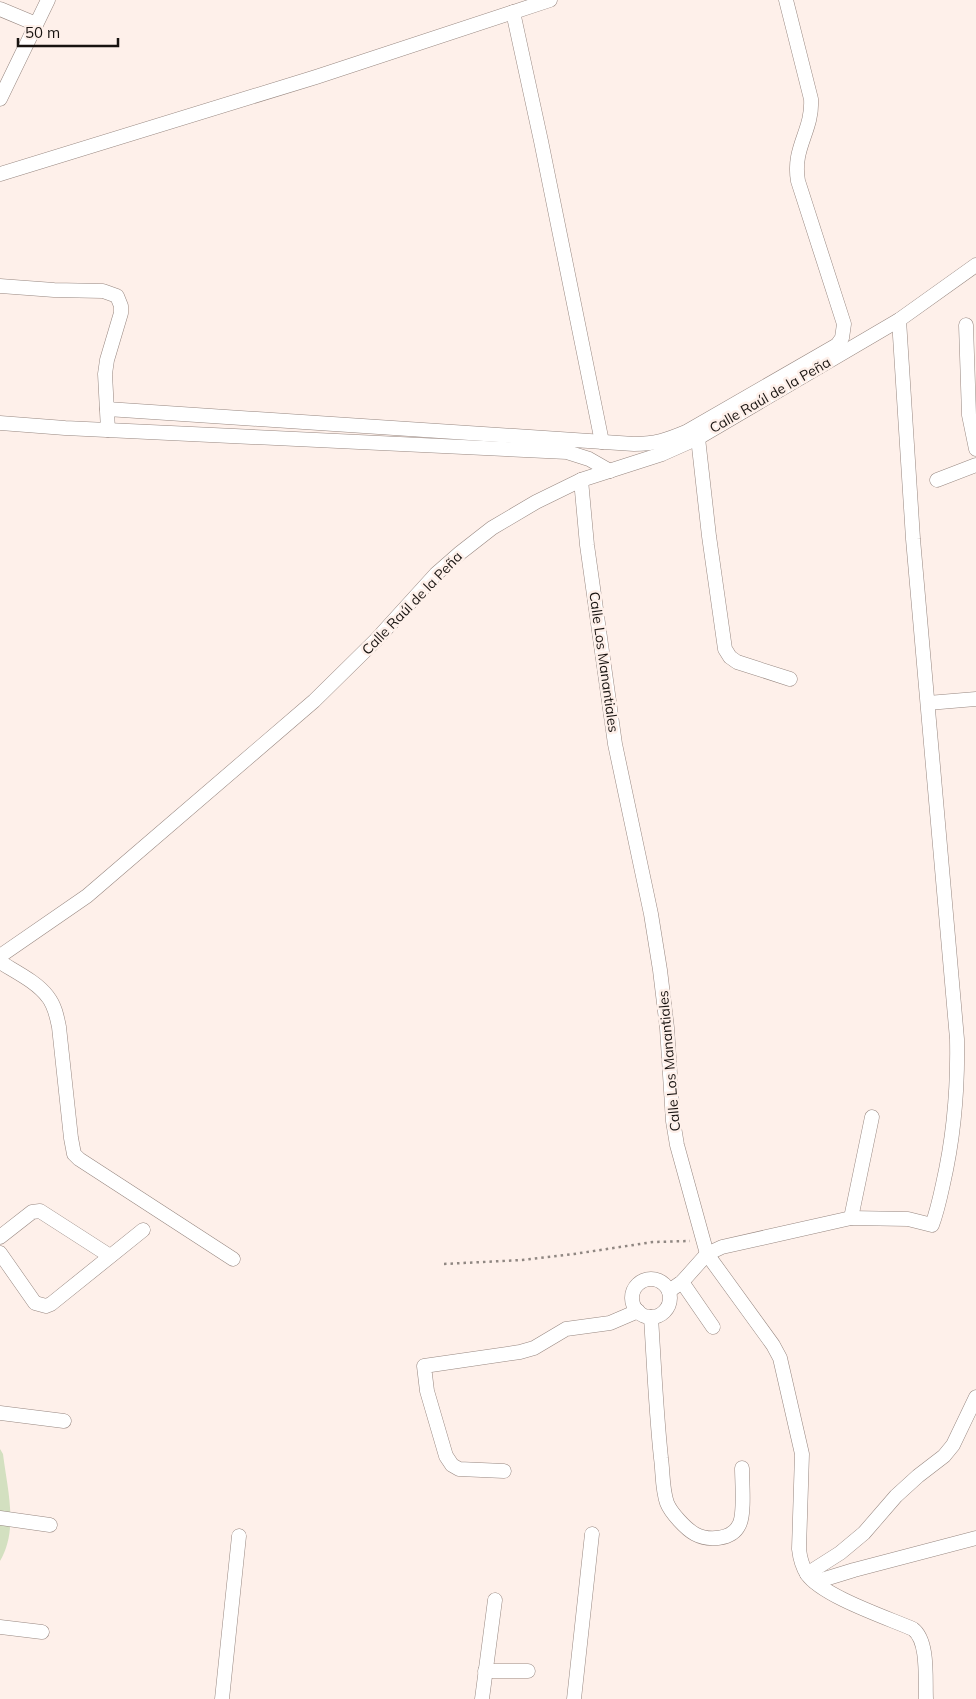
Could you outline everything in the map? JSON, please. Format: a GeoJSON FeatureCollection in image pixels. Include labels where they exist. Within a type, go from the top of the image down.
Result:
{"type":"FeatureCollection","features":[{"type":"Feature","properties":{"kind":"street"},"geometry":{"type":"LineString","coordinates":[[0,98],[48,0]]}},
{"type":"Feature","properties":{"kind":"street"},"geometry":{"type":"LineString","coordinates":[[0,174],[316,77],[550,0]]}},
{"type":"Feature","properties":{"kind":"street"},"geometry":{"type":"LineString","coordinates":[[107,409],[653,444],[686,432],[837,344],[842,338],[844,324],[798,181],[796,168],[797,155],[812,111],[811,99],[786,0]]}},
{"type":"Feature","properties":{"kind":"street"},"geometry":{"type":"LineString","coordinates":[[0,9],[36,24]]}},
{"type":"Feature","properties":{"kind":"street"},"geometry":{"type":"LineString","coordinates":[[513,12],[602,442]]}},
{"type":"Feature","properties":{"kind":"street","name":"Calle Raúl de la Peña"},"geometry":{"type":"LineString","coordinates":[[0,956],[87,896],[314,701],[376,640],[436,574],[492,528],[536,502],[581,480],[662,454],[698,438],[899,320],[976,265]]}},
{"type":"Feature","properties":{"kind":"street"},"geometry":{"type":"LineString","coordinates":[[0,286],[103,291],[117,296],[121,306],[121,313],[107,360],[105,386],[108,430]]}},
{"type":"Feature","properties":{"kind":"street"},"geometry":{"type":"LineString","coordinates":[[669,1291],[682,1282],[706,1247],[722,1247],[851,1218],[908,1219],[932,1225],[949,1159],[954,1132],[958,1076],[957,1039],[907,464],[899,320]]}},
{"type":"Feature","properties":{"kind":"street"},"geometry":{"type":"LineString","coordinates":[[966,325],[969,415],[976,449]]}},
{"type":"Feature","properties":{"kind":"street"},"geometry":{"type":"LineString","coordinates":[[0,423],[566,452],[589,459],[610,471]]}},
{"type":"Feature","properties":{"kind":"street"},"geometry":{"type":"LineString","coordinates":[[698,438],[709,536],[725,649],[730,657],[737,662],[790,678]]}},
{"type":"Feature","properties":{"kind":"street"},"geometry":{"type":"LineString","coordinates":[[937,480],[976,464]]}},
{"type":"Feature","properties":{"kind":"street","name":"Calle Los Manantiales"},"geometry":{"type":"LineString","coordinates":[[581,480],[587,545],[615,744],[651,914],[660,970],[667,1028],[673,1121],[677,1144],[706,1247],[780,1358],[802,1454],[799,1549],[801,1561],[811,1578]]}},
{"type":"Feature","properties":{"kind":"street"},"geometry":{"type":"LineString","coordinates":[[928,703],[976,699]]}},
{"type":"Feature","properties":{"kind":"street"},"geometry":{"type":"LineString","coordinates":[[0,962],[49,998],[56,1012],[74,1154],[233,1259]]}},
{"type":"Feature","properties":{"kind":"street"},"geometry":{"type":"LineString","coordinates":[[851,1218],[872,1117]]}},
{"type":"Feature","properties":{"kind":"street"},"geometry":{"type":"LineString","coordinates":[[0,1237],[32,1212],[40,1211],[110,1256]]}},
{"type":"Feature","properties":{"kind":"street"},"geometry":{"type":"LineString","coordinates":[[0,1253],[6,1272],[35,1303],[46,1306],[144,1230]]}},
{"type":"Feature","properties":{"kind":"street"},"geometry":{"type":"LineString","coordinates":[[504,1471],[459,1469],[452,1465],[446,1456],[427,1391],[424,1366],[520,1352],[534,1348],[566,1330],[610,1323],[644,1314],[658,1315],[668,1305],[669,1291],[665,1284],[651,1278],[637,1284],[633,1290],[632,1298],[634,1305],[644,1314],[667,1504],[672,1514],[694,1534],[707,1538],[724,1537],[734,1532],[742,1518],[742,1468]]}},
{"type":"Feature","properties":{"kind":"street"},"geometry":{"type":"LineString","coordinates":[[682,1282],[712,1327]]}},
{"type":"Feature","properties":{"kind":"street"},"geometry":{"type":"LineString","coordinates":[[811,1578],[864,1533],[896,1496],[944,1456],[953,1445],[976,1398]]}},
{"type":"Feature","properties":{"kind":"street"},"geometry":{"type":"LineString","coordinates":[[0,1413],[64,1420]]}},
{"type":"Feature","properties":{"kind":"street"},"geometry":{"type":"LineString","coordinates":[[0,1518],[50,1525]]}},
{"type":"Feature","properties":{"kind":"street"},"geometry":{"type":"LineString","coordinates":[[574,1699],[592,1534]]}},
{"type":"Feature","properties":{"kind":"street"},"geometry":{"type":"LineString","coordinates":[[222,1699],[239,1536]]}},
{"type":"Feature","properties":{"kind":"street"},"geometry":{"type":"LineString","coordinates":[[811,1578],[854,1570],[976,1538]]}},
{"type":"Feature","properties":{"kind":"street"},"geometry":{"type":"LineString","coordinates":[[811,1578],[833,1595],[913,1629],[918,1633],[924,1645],[926,1699]]}},
{"type":"Feature","properties":{"kind":"street"},"geometry":{"type":"LineString","coordinates":[[482,1699],[495,1600]]}},
{"type":"Feature","properties":{"kind":"street"},"geometry":{"type":"LineString","coordinates":[[0,1627],[42,1632]]}},
{"type":"Feature","properties":{"kind":"street"},"geometry":{"type":"LineString","coordinates":[[485,1671],[528,1671]]}},
{"type":"Feature","properties":{"kind":"path"},"geometry":{"type":"LineString","coordinates":[[444,1264],[522,1260],[653,1242],[706,1247]]}},
{"type":"Feature","properties":{"kind":"green space"},"geometry":{"type":"Polygon","coordinates":[[[0,1449],[3,1454],[7,1481],[10,1522],[6,1549],[0,1561],[0,1449]]]}}]}
